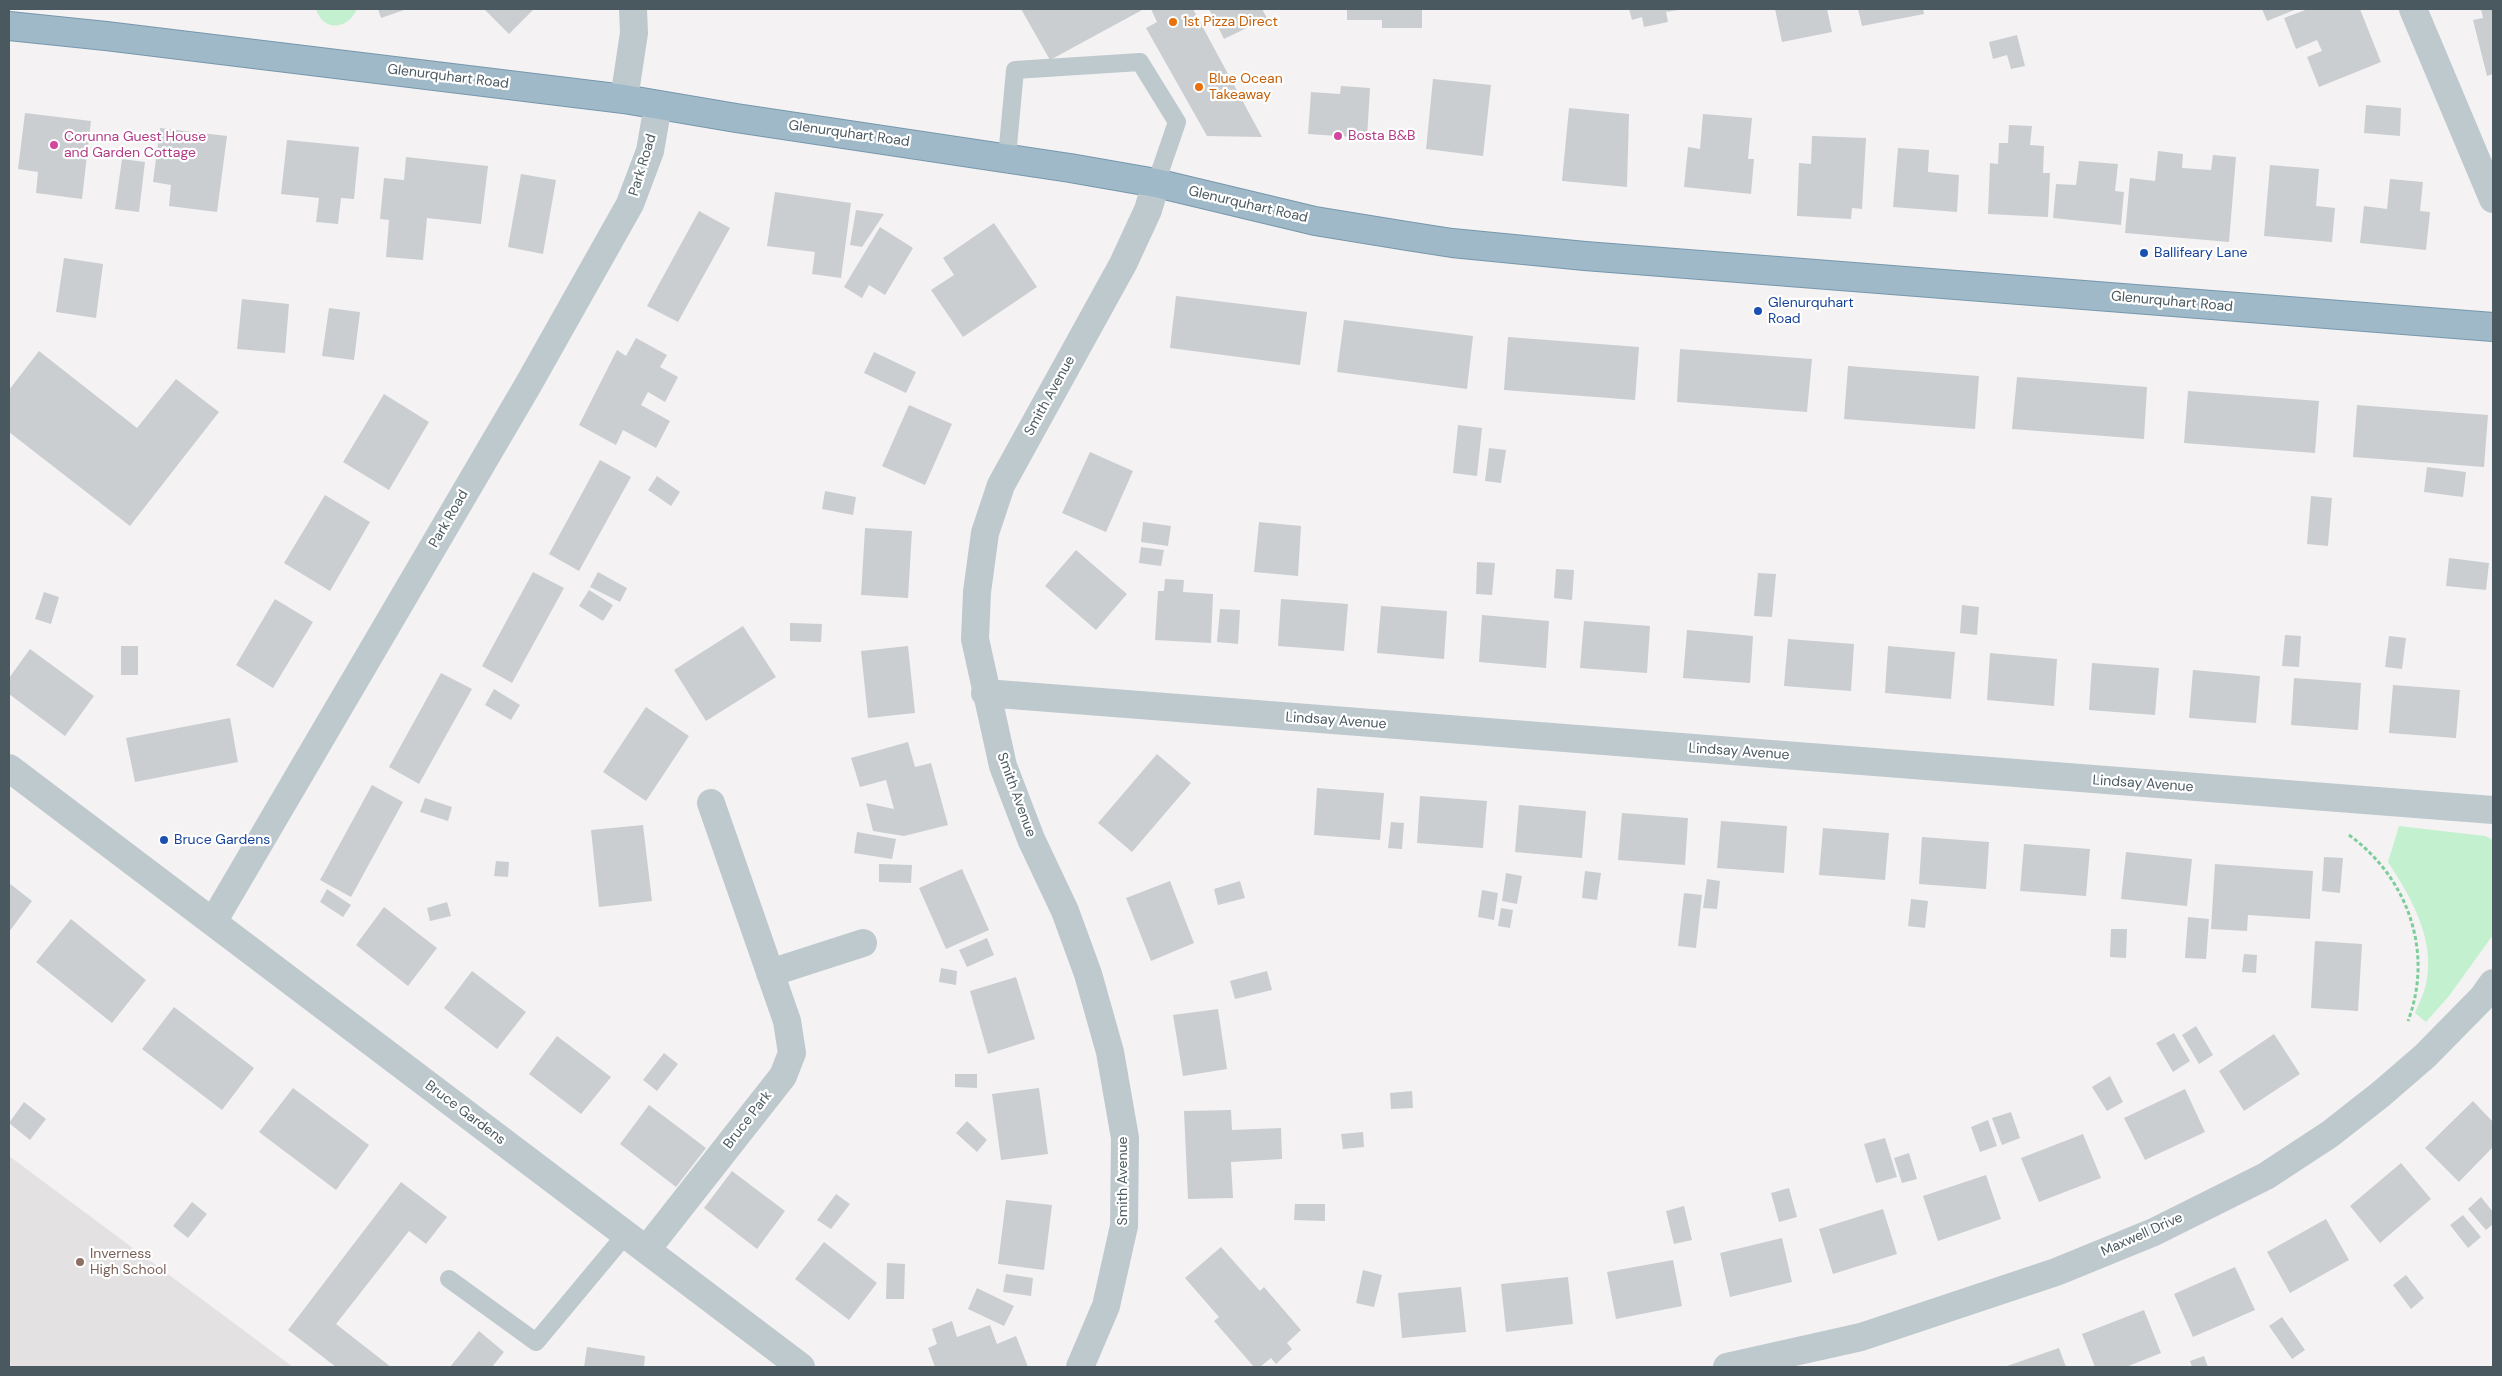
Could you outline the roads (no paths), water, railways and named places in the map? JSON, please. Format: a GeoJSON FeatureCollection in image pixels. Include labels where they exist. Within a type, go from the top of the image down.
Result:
{"type":"FeatureCollection","features":[{"type":"Feature","properties":{"kind":"highway","name":"Glenurquhart Road"},"geometry":{"type":"LineString","coordinates":[[9,26],[106,36],[624,99],[745,120],[1007,157],[1156,184],[1314,220],[1452,243],[1585,256],[2493,327]]}},
{"type":"Feature","properties":{"kind":"street"},"geometry":{"type":"LineString","coordinates":[[624,99],[634,33],[633,9]]}},
{"type":"Feature","properties":{"kind":"street"},"geometry":{"type":"LineString","coordinates":[[2413,9],[2493,199]]}},
{"type":"Feature","properties":{"kind":"street","name":"Park Road"},"geometry":{"type":"LineString","coordinates":[[212,922],[528,385],[630,204],[650,151],[658,105]]}},
{"type":"Feature","properties":{"kind":"street","name":"Smith Avenue"},"geometry":{"type":"LineString","coordinates":[[1080,1367],[1106,1306],[1124,1226],[1125,1138],[1110,1052],[1088,974],[1065,911],[1031,839],[1003,766],[985,693],[975,640],[977,592],[985,533],[1001,485],[1123,264],[1148,210],[1156,184]]}},
{"type":"Feature","properties":{"kind":"street","name":"Lindsay Avenue"},"geometry":{"type":"LineString","coordinates":[[985,693],[2493,810]]}},
{"type":"Feature","properties":{"kind":"street","name":"Bruce Gardens"},"geometry":{"type":"LineString","coordinates":[[9,768],[801,1367]]}},
{"type":"Feature","properties":{"kind":"street","name":"Bruce Park"},"geometry":{"type":"LineString","coordinates":[[636,1241],[783,1076],[792,1053],[787,1021],[711,803]]}},
{"type":"Feature","properties":{"kind":"street"},"geometry":{"type":"LineString","coordinates":[[770,973],[863,943]]}},
{"type":"Feature","properties":{"kind":"street","name":"Maxwell Drive"},"geometry":{"type":"LineString","coordinates":[[1727,1367],[1861,1337],[2056,1272],[2154,1232],[2266,1176],[2330,1134],[2381,1094],[2425,1056],[2483,997],[2493,982]]}},
{"type":"Feature","properties":{"kind":"lane"},"geometry":{"type":"LineString","coordinates":[[1007,157],[1015,70],[1140,62],[1177,122],[1156,184]]}},
{"type":"Feature","properties":{"kind":"lane"},"geometry":{"type":"LineString","coordinates":[[449,1279],[536,1342],[636,1241]]}},
{"type":"Feature","properties":{"kind":"place","name":"1st Pizza Direct"},"geometry":{"type":"Point","coordinates":[1173,22]}},
{"type":"Feature","properties":{"kind":"place","name":"Blue Ocean Takeaway"},"geometry":{"type":"Point","coordinates":[1199,87]}},
{"type":"Feature","properties":{"kind":"place","name":"Bosta B&B"},"geometry":{"type":"Point","coordinates":[1338,136]}},
{"type":"Feature","properties":{"kind":"place","name":"Corunna Guest House and Garden Cottage"},"geometry":{"type":"Point","coordinates":[54,145]}},
{"type":"Feature","properties":{"kind":"place","name":"Ballifeary Lane"},"geometry":{"type":"Point","coordinates":[2144,253]}},
{"type":"Feature","properties":{"kind":"place","name":"Glenurquhart Road"},"geometry":{"type":"Point","coordinates":[1758,311]}},
{"type":"Feature","properties":{"kind":"place","name":"Bruce Gardens"},"geometry":{"type":"Point","coordinates":[164,840]}},
{"type":"Feature","properties":{"kind":"place","name":"Inverness High School"},"geometry":{"type":"Point","coordinates":[80,1262]}}]}
